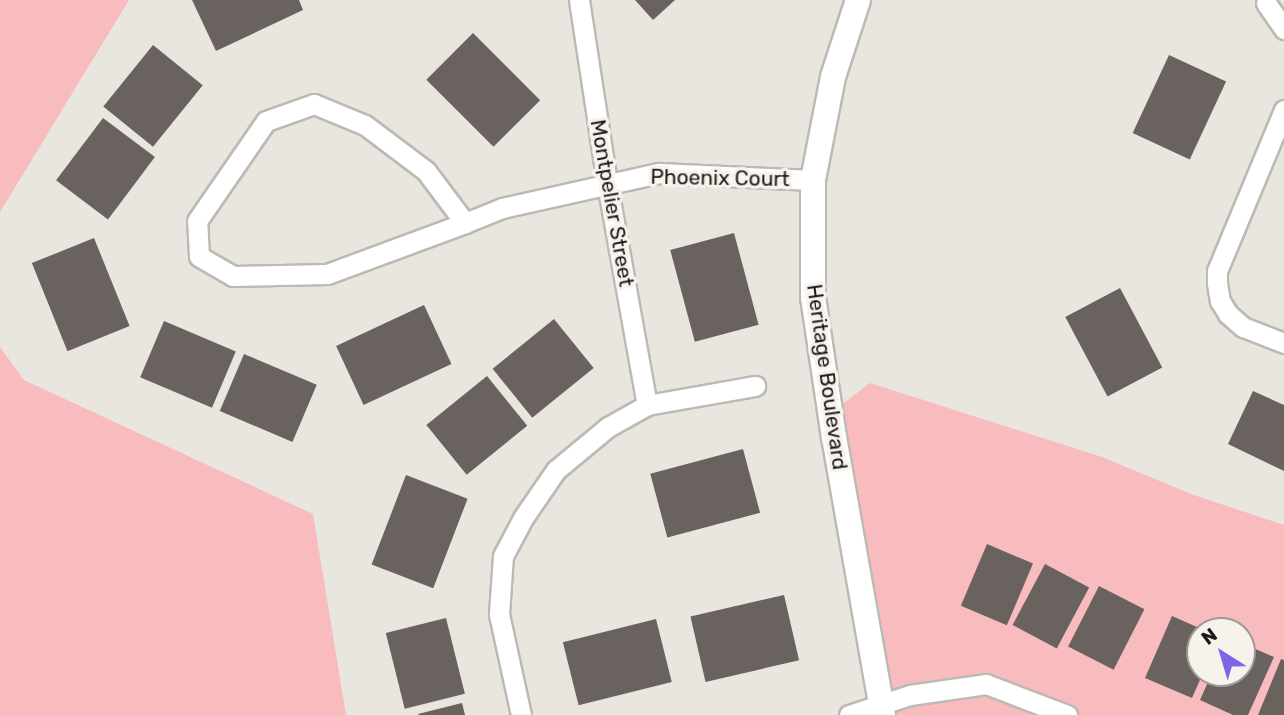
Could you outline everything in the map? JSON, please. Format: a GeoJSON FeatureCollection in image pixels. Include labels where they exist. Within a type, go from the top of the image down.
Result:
{"type":"FeatureCollection","features":[{"type":"Feature","properties":{"kind":"street","name":"Montpelier Street"},"geometry":{"type":"LineString","coordinates":[[579,0],[607,183],[648,405]]}},
{"type":"Feature","properties":{"kind":"street","name":"Heritage Boulevard"},"geometry":{"type":"LineString","coordinates":[[859,0],[833,78],[813,180],[813,297],[817,336],[882,710]]}},
{"type":"Feature","properties":{"kind":"street"},"geometry":{"type":"LineString","coordinates":[[1265,1],[1284,29]]}},
{"type":"Feature","properties":{"kind":"street","name":"Phoenix Court"},"geometry":{"type":"LineString","coordinates":[[465,223],[426,171],[365,125],[314,104],[266,121],[197,221],[199,256],[233,276],[327,274],[465,223],[502,208],[607,183],[659,173],[813,180]]}},
{"type":"Feature","properties":{"kind":"street"},"geometry":{"type":"LineString","coordinates":[[1284,110],[1217,271],[1220,301],[1228,314],[1243,327],[1284,343]]}},
{"type":"Feature","properties":{"kind":"street"},"geometry":{"type":"LineString","coordinates":[[521,715],[499,614],[503,556],[523,518],[556,470],[608,427],[648,405],[755,386]]}},
{"type":"Feature","properties":{"kind":"street"},"geometry":{"type":"LineString","coordinates":[[849,715],[882,710],[910,695],[986,684],[1067,715]]}},
{"type":"Feature","properties":{"kind":"shaded area"},"geometry":{"type":"Polygon","coordinates":[[[0,0],[129,0],[0,212],[0,0]]]}},
{"type":"Feature","properties":{"kind":"shaded area"},"geometry":{"type":"Polygon","coordinates":[[[0,347],[24,380],[313,514],[346,715],[0,715],[0,347]]]}},
{"type":"Feature","properties":{"kind":"shaded area"},"geometry":{"type":"Polygon","coordinates":[[[870,383],[1102,457],[1191,494],[1284,525],[1284,715],[891,715],[827,416],[870,383]]]}},
{"type":"Feature","properties":{"kind":"building"},"geometry":{"type":"Polygon","coordinates":[[[192,0],[299,0],[303,10],[216,51],[192,0]]]}},
{"type":"Feature","properties":{"kind":"building"},"geometry":{"type":"Polygon","coordinates":[[[635,0],[675,0],[653,20],[635,0]]]}},
{"type":"Feature","properties":{"kind":"building"},"geometry":{"type":"Polygon","coordinates":[[[473,33],[540,100],[494,147],[426,80],[473,33]]]}},
{"type":"Feature","properties":{"kind":"building"},"geometry":{"type":"Polygon","coordinates":[[[153,45],[203,85],[153,147],[103,106],[153,45]]]}},
{"type":"Feature","properties":{"kind":"building"},"geometry":{"type":"Polygon","coordinates":[[[1169,55],[1226,82],[1190,160],[1133,133],[1169,55]]]}},
{"type":"Feature","properties":{"kind":"building"},"geometry":{"type":"Polygon","coordinates":[[[103,118],[155,157],[108,219],[56,180],[103,118]]]}},
{"type":"Feature","properties":{"kind":"building"},"geometry":{"type":"Polygon","coordinates":[[[734,233],[759,325],[695,342],[670,250],[734,233]]]}},
{"type":"Feature","properties":{"kind":"building"},"geometry":{"type":"Polygon","coordinates":[[[94,238],[130,326],[67,351],[32,263],[94,238]]]}},
{"type":"Feature","properties":{"kind":"building"},"geometry":{"type":"Polygon","coordinates":[[[1120,288],[1162,367],[1108,397],[1065,317],[1120,288]]]}},
{"type":"Feature","properties":{"kind":"building"},"geometry":{"type":"Polygon","coordinates":[[[424,305],[451,364],[364,405],[336,346],[424,305]]]}},
{"type":"Feature","properties":{"kind":"building"},"geometry":{"type":"Polygon","coordinates":[[[554,319],[594,368],[532,418],[493,369],[554,319]]]}},
{"type":"Feature","properties":{"kind":"building"},"geometry":{"type":"Polygon","coordinates":[[[164,321],[236,351],[212,408],[140,377],[164,321]]]}},
{"type":"Feature","properties":{"kind":"building"},"geometry":{"type":"Polygon","coordinates":[[[244,354],[317,385],[292,442],[220,411],[244,354]]]}},
{"type":"Feature","properties":{"kind":"building"},"geometry":{"type":"Polygon","coordinates":[[[487,376],[527,426],[467,475],[426,425],[487,376]]]}},
{"type":"Feature","properties":{"kind":"building"},"geometry":{"type":"Polygon","coordinates":[[[1253,391],[1284,405],[1284,471],[1228,444],[1253,391]]]}},
{"type":"Feature","properties":{"kind":"building"},"geometry":{"type":"Polygon","coordinates":[[[743,449],[760,513],[667,538],[650,474],[743,449]]]}},
{"type":"Feature","properties":{"kind":"building"},"geometry":{"type":"Polygon","coordinates":[[[406,475],[468,499],[433,588],[372,565],[406,475]]]}},
{"type":"Feature","properties":{"kind":"building"},"geometry":{"type":"Polygon","coordinates":[[[987,544],[1033,564],[1007,625],[961,606],[987,544]]]}},
{"type":"Feature","properties":{"kind":"building"},"geometry":{"type":"Polygon","coordinates":[[[1045,564],[1089,587],[1057,648],[1013,625],[1045,564]]]}},
{"type":"Feature","properties":{"kind":"building"},"geometry":{"type":"Polygon","coordinates":[[[1099,586],[1144,609],[1114,670],[1068,647],[1099,586]]]}},
{"type":"Feature","properties":{"kind":"building"},"geometry":{"type":"Polygon","coordinates":[[[784,595],[799,660],[706,682],[690,617],[784,595]]]}},
{"type":"Feature","properties":{"kind":"building"},"geometry":{"type":"Polygon","coordinates":[[[1172,616],[1186,622],[1186,687],[1197,687],[1192,698],[1145,678],[1172,616]]]}},
{"type":"Feature","properties":{"kind":"building"},"geometry":{"type":"Polygon","coordinates":[[[446,618],[465,694],[405,709],[386,633],[446,618]]]}},
{"type":"Feature","properties":{"kind":"building"},"geometry":{"type":"Polygon","coordinates":[[[656,619],[672,682],[579,705],[563,642],[656,619]]]}},
{"type":"Feature","properties":{"kind":"building"},"geometry":{"type":"Polygon","coordinates":[[[1256,649],[1274,657],[1248,715],[1233,715],[1200,700],[1206,687],[1256,687],[1256,649]]]}},
{"type":"Feature","properties":{"kind":"building"},"geometry":{"type":"Polygon","coordinates":[[[1281,659],[1284,660],[1284,715],[1258,715],[1281,659]]]}},
{"type":"Feature","properties":{"kind":"building"},"geometry":{"type":"Polygon","coordinates":[[[462,703],[465,715],[418,714],[462,703]]]}}]}
